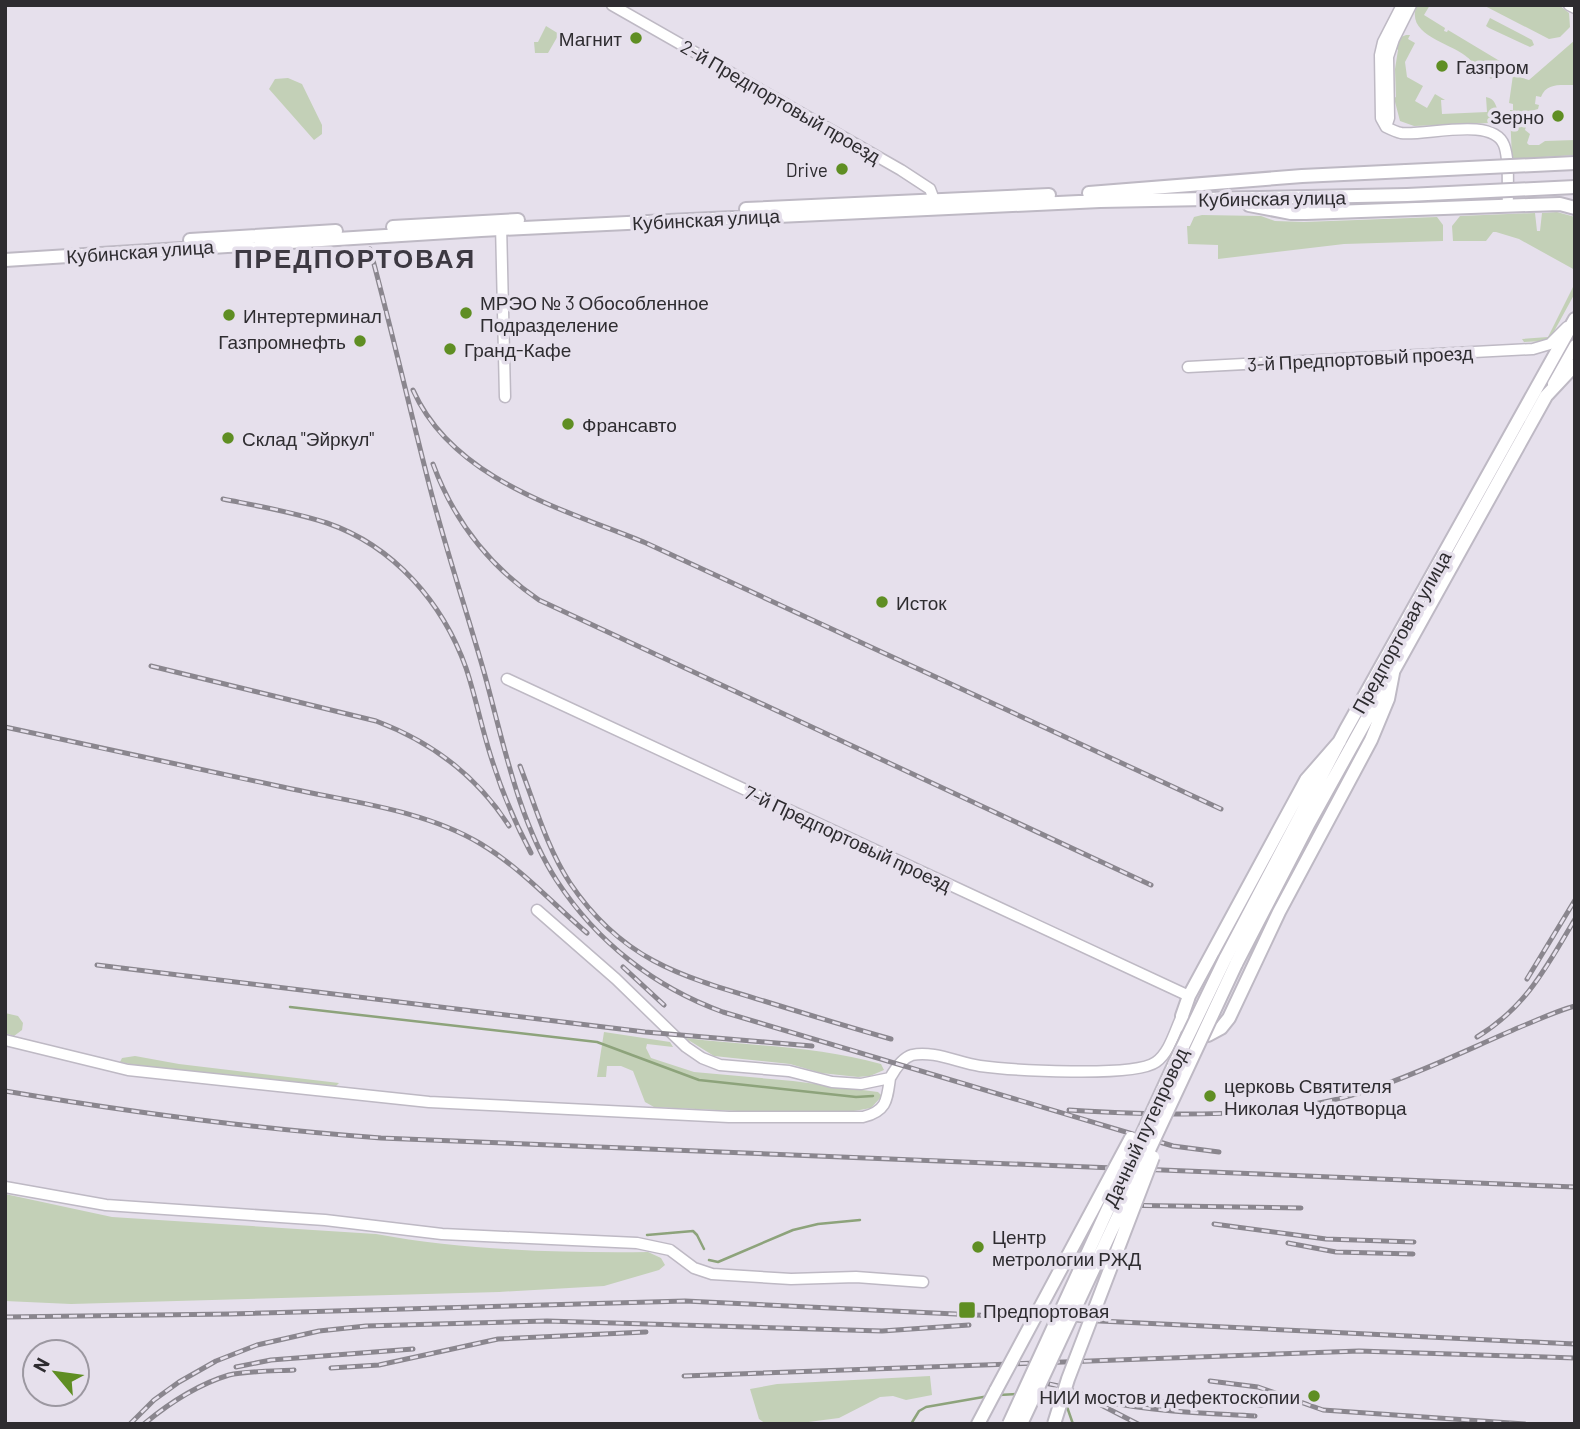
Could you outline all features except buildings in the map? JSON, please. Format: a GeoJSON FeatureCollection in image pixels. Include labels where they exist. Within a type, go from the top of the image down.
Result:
{"type":"FeatureCollection","features":[{"type":"Feature","properties":{"kind":"main road","name":"Кубинская улица"},"geometry":{"type":"LineString","coordinates":[[5,251],[936,204],[1302,176],[1575,163]]}},
{"type":"Feature","properties":{"kind":"main road","name":"Кубинская улица"},"geometry":{"type":"LineString","coordinates":[[936,204],[1221,200],[1575,187]]}},
{"type":"Feature","properties":{"kind":"main road"},"geometry":{"type":"LineString","coordinates":[[1221,200],[1306,213],[1560,204],[1575,208]]}},
{"type":"Feature","properties":{"kind":"main road","name":"Кубинская улица"},"geometry":{"type":"LineString","coordinates":[[5,260],[501,225]]}},
{"type":"Feature","properties":{"kind":"main road","name":"Предпортовая улица"},"geometry":{"type":"LineString","coordinates":[[1237,949],[1340,741],[1575,318]]}},
{"type":"Feature","properties":{"kind":"main road"},"geometry":{"type":"LineString","coordinates":[[1546,396],[1575,365]]}},
{"type":"Feature","properties":{"kind":"main road","name":"Предпортовая улица"},"geometry":{"type":"LineString","coordinates":[[1237,949],[1310,823],[1546,396]]}},
{"type":"Feature","properties":{"kind":"main road"},"geometry":{"type":"LineString","coordinates":[[1340,741],[1306,780],[1189,996],[1182,1016],[1186,1027],[1208,1035],[1221,1028],[1229,1018],[1279,912],[1371,740],[1388,699],[1393,673]]}},
{"type":"Feature","properties":{"kind":"main road","name":"Дачный путепровод"},"geometry":{"type":"LineString","coordinates":[[1009,1424],[1174,1065],[1237,949]]}},
{"type":"Feature","properties":{"kind":"main road","name":"Дачный путепровод"},"geometry":{"type":"LineString","coordinates":[[1021,1424],[1180,1081],[1237,949]]}},
{"type":"Feature","properties":{"kind":"main road"},"geometry":{"type":"LineString","coordinates":[[978,1424],[1149,1104],[1174,1065]]}},
{"type":"Feature","properties":{"kind":"main road"},"geometry":{"type":"LineString","coordinates":[[1054,1424],[1068,1379],[1176,1103],[1180,1081]]}},
{"type":"Feature","properties":{"kind":"street","name":"2-й Предпортовый проезд"},"geometry":{"type":"LineString","coordinates":[[612,5],[901,170],[930,188],[936,204]]}},
{"type":"Feature","properties":{"kind":"street"},"geometry":{"type":"LineString","coordinates":[[1402,5],[1383,42],[1380,55],[1381,118],[1386,127],[1400,133],[1479,130],[1493,132],[1505,149],[1508,205]]}},
{"type":"Feature","properties":{"kind":"street"},"geometry":{"type":"LineString","coordinates":[[1386,127],[1389,118],[1388,57],[1411,5]]}},
{"type":"Feature","properties":{"kind":"street"},"geometry":{"type":"LineString","coordinates":[[1569,5],[1575,8]]}},
{"type":"Feature","properties":{"kind":"street"},"geometry":{"type":"LineString","coordinates":[[501,225],[505,397]]}},
{"type":"Feature","properties":{"kind":"street","name":"3-й Предпортовый проезд"},"geometry":{"type":"LineString","coordinates":[[1188,366],[1533,349],[1550,344],[1575,318]]}},
{"type":"Feature","properties":{"kind":"street","name":"Предпортовая улица"},"geometry":{"type":"LineString","coordinates":[[1546,396],[1575,345]]}},
{"type":"Feature","properties":{"kind":"street"},"geometry":{"type":"LineString","coordinates":[[1533,349],[1545,357],[1547,369]]}},
{"type":"Feature","properties":{"kind":"street","name":"7-й Предпортовый проезд"},"geometry":{"type":"LineString","coordinates":[[507,679],[1189,996]]}},
{"type":"Feature","properties":{"kind":"street"},"geometry":{"type":"LineString","coordinates":[[537,909],[616,979],[686,1047],[702,1058],[720,1065],[789,1071],[832,1082],[861,1084],[890,1078]]}},
{"type":"Feature","properties":{"kind":"street"},"geometry":{"type":"LineString","coordinates":[[5,1040],[128,1070],[429,1102],[729,1117],[863,1117],[877,1113],[884,1106],[890,1078],[898,1065],[909,1055],[925,1054],[981,1066],[1118,1071],[1145,1067],[1156,1062],[1166,1051],[1182,1016]]}},
{"type":"Feature","properties":{"kind":"street"},"geometry":{"type":"LineString","coordinates":[[5,1187],[106,1205],[325,1220],[442,1234],[637,1243],[670,1250],[694,1268],[712,1274],[791,1279],[856,1277],[923,1282]]}},
{"type":"Feature","properties":{"kind":"green space"},"geometry":{"type":"Polygon","coordinates":[[[1417,5],[1430,5],[1424,15],[1445,28],[1444,31],[1448,30],[1508,66],[1513,75],[1500,67],[1491,79],[1485,72],[1483,75],[1478,71],[1461,53],[1432,38],[1417,24],[1417,5]]]}},
{"type":"Feature","properties":{"kind":"green space"},"geometry":{"type":"Polygon","coordinates":[[[1483,5],[1559,5],[1569,13],[1570,27],[1560,37],[1549,39],[1483,5]]]}},
{"type":"Feature","properties":{"kind":"green space"},"geometry":{"type":"Polygon","coordinates":[[[1490,18],[1532,40],[1534,45],[1530,47],[1489,28],[1486,26],[1490,18]]]}},
{"type":"Feature","properties":{"kind":"green space"},"geometry":{"type":"Polygon","coordinates":[[[546,26],[559,34],[548,53],[535,53],[534,42],[538,42],[546,26]]]}},
{"type":"Feature","properties":{"kind":"green space"},"geometry":{"type":"Polygon","coordinates":[[[1410,35],[1408,39],[1415,43],[1405,62],[1407,77],[1423,86],[1415,101],[1427,108],[1435,94],[1445,100],[1441,100],[1442,114],[1487,112],[1486,97],[1493,101],[1499,112],[1489,123],[1414,126],[1400,121],[1394,98],[1396,48],[1399,38],[1410,35]]]}},
{"type":"Feature","properties":{"kind":"green space"},"geometry":{"type":"Polygon","coordinates":[[[1575,40],[1573,85],[1554,86],[1546,89],[1541,97],[1536,96],[1535,104],[1539,105],[1538,109],[1531,111],[1525,130],[1530,134],[1527,143],[1529,145],[1539,145],[1545,141],[1575,140],[1575,155],[1512,159],[1510,110],[1513,110],[1513,104],[1509,103],[1513,75],[1529,80],[1575,40]]]}},
{"type":"Feature","properties":{"kind":"green space"},"geometry":{"type":"Polygon","coordinates":[[[288,78],[302,84],[322,125],[322,134],[314,140],[269,89],[275,79],[288,78]]]}},
{"type":"Feature","properties":{"kind":"green space"},"geometry":{"type":"Polygon","coordinates":[[[1557,212],[1575,217],[1575,270],[1519,239],[1496,232],[1486,241],[1453,241],[1452,226],[1460,216],[1535,213],[1537,231],[1540,231],[1542,213],[1557,212]]]}},
{"type":"Feature","properties":{"kind":"green space"},"geometry":{"type":"Polygon","coordinates":[[[1261,216],[1275,221],[1304,222],[1437,217],[1443,225],[1443,241],[1344,244],[1218,259],[1218,245],[1188,244],[1187,226],[1190,226],[1194,217],[1261,216]]]}},
{"type":"Feature","properties":{"kind":"green space"},"geometry":{"type":"Polygon","coordinates":[[[1575,283],[1575,293],[1551,337],[1543,341],[1524,342],[1522,339],[1548,337],[1575,283]]]}},
{"type":"Feature","properties":{"kind":"green space"},"geometry":{"type":"Polygon","coordinates":[[[5,1013],[18,1016],[23,1023],[22,1030],[14,1036],[5,1033],[5,1013]]]}},
{"type":"Feature","properties":{"kind":"green space"},"geometry":{"type":"Polygon","coordinates":[[[604,1032],[670,1042],[673,1047],[647,1044],[651,1058],[694,1072],[793,1081],[878,1092],[882,1096],[871,1108],[798,1114],[654,1107],[645,1102],[633,1071],[621,1066],[607,1066],[606,1077],[597,1077],[604,1032]]]}},
{"type":"Feature","properties":{"kind":"green space"},"geometry":{"type":"Polygon","coordinates":[[[685,1038],[833,1053],[881,1064],[884,1070],[870,1076],[858,1077],[821,1073],[790,1064],[714,1056],[685,1038]]]}},
{"type":"Feature","properties":{"kind":"green space"},"geometry":{"type":"Polygon","coordinates":[[[135,1056],[179,1064],[339,1083],[335,1087],[318,1086],[120,1062],[122,1058],[135,1056]]]}},
{"type":"Feature","properties":{"kind":"green space"},"geometry":{"type":"Polygon","coordinates":[[[5,1194],[112,1217],[376,1234],[443,1244],[511,1249],[648,1252],[661,1258],[665,1265],[659,1270],[604,1286],[499,1292],[71,1304],[5,1301],[5,1194]]]}},
{"type":"Feature","properties":{"kind":"green space"},"geometry":{"type":"Polygon","coordinates":[[[930,1376],[932,1395],[906,1400],[893,1396],[880,1397],[839,1418],[793,1424],[766,1424],[759,1419],[750,1389],[777,1384],[930,1376]]]}},
{"type":"Feature","properties":{"kind":"waterway"},"geometry":{"type":"LineString","coordinates":[[290,1007],[597,1042],[699,1080],[856,1097],[873,1096]]}},
{"type":"Feature","properties":{"kind":"waterway"},"geometry":{"type":"LineString","coordinates":[[709,1260],[718,1262],[793,1230],[818,1224],[860,1220]]}},
{"type":"Feature","properties":{"kind":"waterway"},"geometry":{"type":"LineString","coordinates":[[647,1235],[693,1231],[704,1249]]}},
{"type":"Feature","properties":{"kind":"waterway"},"geometry":{"type":"LineString","coordinates":[[1041,1393],[1059,1396]]}},
{"type":"Feature","properties":{"kind":"waterway"},"geometry":{"type":"LineString","coordinates":[[999,1395],[1017,1394]]}},
{"type":"Feature","properties":{"kind":"waterway"},"geometry":{"type":"LineString","coordinates":[[911,1424],[919,1411],[926,1407],[989,1396]]}},
{"type":"Feature","properties":{"kind":"waterway"},"geometry":{"type":"LineString","coordinates":[[1066,1404],[1073,1424]]}},
{"type":"Feature","properties":{"kind":"railway"},"geometry":{"type":"LineString","coordinates":[[370,249],[435,508],[522,806],[543,858],[590,924],[609,943],[651,976],[674,990],[723,1012],[1173,1146],[1219,1152]]}},
{"type":"Feature","properties":{"kind":"railway"},"geometry":{"type":"LineString","coordinates":[[413,390],[431,421],[455,447],[482,469],[513,488],[646,543],[1221,809]]}},
{"type":"Feature","properties":{"kind":"railway"},"geometry":{"type":"LineString","coordinates":[[433,464],[451,505],[475,541],[504,572],[539,600],[1151,885]]}},
{"type":"Feature","properties":{"kind":"railway"},"geometry":{"type":"LineString","coordinates":[[223,499],[275,509],[327,523],[351,533],[374,546],[413,580],[430,600],[456,644],[470,679],[500,784],[531,853]]}},
{"type":"Feature","properties":{"kind":"railway"},"geometry":{"type":"LineString","coordinates":[[151,666],[376,721],[396,729],[434,750],[468,776],[509,826]]}},
{"type":"Feature","properties":{"kind":"railway"},"geometry":{"type":"LineString","coordinates":[[5,727],[364,803],[437,823],[496,853],[587,933]]}},
{"type":"Feature","properties":{"kind":"railway"},"geometry":{"type":"LineString","coordinates":[[520,766],[548,841],[562,870],[590,909],[632,948],[679,973],[706,983],[891,1039]]}},
{"type":"Feature","properties":{"kind":"railway"},"geometry":{"type":"LineString","coordinates":[[1527,979],[1575,900]]}},
{"type":"Feature","properties":{"kind":"railway"},"geometry":{"type":"LineString","coordinates":[[1477,1037],[1509,1013],[1534,985],[1575,919]]}},
{"type":"Feature","properties":{"kind":"railway"},"geometry":{"type":"LineString","coordinates":[[97,965],[645,1032],[812,1046]]}},
{"type":"Feature","properties":{"kind":"railway"},"geometry":{"type":"LineString","coordinates":[[623,967],[664,1005]]}},
{"type":"Feature","properties":{"kind":"railway"},"geometry":{"type":"LineString","coordinates":[[1069,1110],[1143,1114],[1222,1113],[1262,1111],[1337,1099],[1409,1075],[1575,1006]]}},
{"type":"Feature","properties":{"kind":"railway"},"geometry":{"type":"LineString","coordinates":[[5,1091],[192,1119],[381,1138],[1575,1187]]}},
{"type":"Feature","properties":{"kind":"railway"},"geometry":{"type":"LineString","coordinates":[[1112,1205],[1301,1208]]}},
{"type":"Feature","properties":{"kind":"railway"},"geometry":{"type":"LineString","coordinates":[[1214,1224],[1326,1239],[1414,1242]]}},
{"type":"Feature","properties":{"kind":"railway"},"geometry":{"type":"LineString","coordinates":[[1288,1243],[1336,1252],[1413,1254]]}},
{"type":"Feature","properties":{"kind":"railway"},"geometry":{"type":"LineString","coordinates":[[5,1317],[230,1314],[685,1301],[1575,1344]]}},
{"type":"Feature","properties":{"kind":"railway"},"geometry":{"type":"LineString","coordinates":[[130,1424],[154,1400],[216,1361],[257,1345],[319,1331],[366,1326],[547,1321],[882,1331],[969,1325]]}},
{"type":"Feature","properties":{"kind":"railway"},"geometry":{"type":"LineString","coordinates":[[331,1368],[379,1365],[498,1339],[646,1332]]}},
{"type":"Feature","properties":{"kind":"railway"},"geometry":{"type":"LineString","coordinates":[[236,1367],[271,1360],[413,1349]]}},
{"type":"Feature","properties":{"kind":"railway"},"geometry":{"type":"LineString","coordinates":[[684,1376],[1359,1351],[1575,1358]]}},
{"type":"Feature","properties":{"kind":"railway"},"geometry":{"type":"LineString","coordinates":[[144,1424],[184,1395],[229,1375],[294,1370]]}},
{"type":"Feature","properties":{"kind":"railway"},"geometry":{"type":"LineString","coordinates":[[1210,1381],[1258,1387],[1323,1410],[1525,1424]]}},
{"type":"Feature","properties":{"kind":"railway"},"geometry":{"type":"LineString","coordinates":[[1034,1382],[1054,1385],[1099,1400],[1144,1408],[1255,1416]]}},
{"type":"Feature","properties":{"kind":"railway"},"geometry":{"type":"LineString","coordinates":[[1158,1402],[1190,1400],[1262,1405]]}},
{"type":"Feature","properties":{"kind":"railway"},"geometry":{"type":"LineString","coordinates":[[1101,1405],[1138,1424]]}},
{"type":"Feature","properties":{"kind":"place","name":"Магнит"},"geometry":{"type":"Point","coordinates":[636,38]}},
{"type":"Feature","properties":{"kind":"place","name":"Газпром"},"geometry":{"type":"Point","coordinates":[1442,66]}},
{"type":"Feature","properties":{"kind":"place","name":"Зерно"},"geometry":{"type":"Point","coordinates":[1558,116]}},
{"type":"Feature","properties":{"kind":"place","name":"Drive"},"geometry":{"type":"Point","coordinates":[842,169]}},
{"type":"Feature","properties":{"kind":"place","name":"МРЭО № 3 Обособленное Подразделение"},"geometry":{"type":"Point","coordinates":[466,313]}},
{"type":"Feature","properties":{"kind":"place","name":"Интертерминал"},"geometry":{"type":"Point","coordinates":[229,315]}},
{"type":"Feature","properties":{"kind":"place","name":"Газпромнефть"},"geometry":{"type":"Point","coordinates":[360,341]}},
{"type":"Feature","properties":{"kind":"place","name":"Гранд-Кафе"},"geometry":{"type":"Point","coordinates":[450,349]}},
{"type":"Feature","properties":{"kind":"place","name":"Франсавто"},"geometry":{"type":"Point","coordinates":[568,424]}},
{"type":"Feature","properties":{"kind":"place","name":"Склад \"Эйркул\""},"geometry":{"type":"Point","coordinates":[228,438]}},
{"type":"Feature","properties":{"kind":"place","name":"Исток"},"geometry":{"type":"Point","coordinates":[882,602]}},
{"type":"Feature","properties":{"kind":"place","name":"церковь Святителя Николая Чудотворца"},"geometry":{"type":"Point","coordinates":[1210,1096]}},
{"type":"Feature","properties":{"kind":"place","name":"Центр метрологии РЖД"},"geometry":{"type":"Point","coordinates":[978,1247]}},
{"type":"Feature","properties":{"kind":"place","name":"Предпортовая"},"geometry":{"type":"Point","coordinates":[967,1310]}},
{"type":"Feature","properties":{"kind":"place","name":"НИИ мостов и дефектоскопии"},"geometry":{"type":"Point","coordinates":[1314,1396]}},
{"type":"Feature","properties":{"kind":"district","name":"ПРЕДПОРТОВАЯ"},"geometry":{"type":"Point","coordinates":[355,257]}}]}
